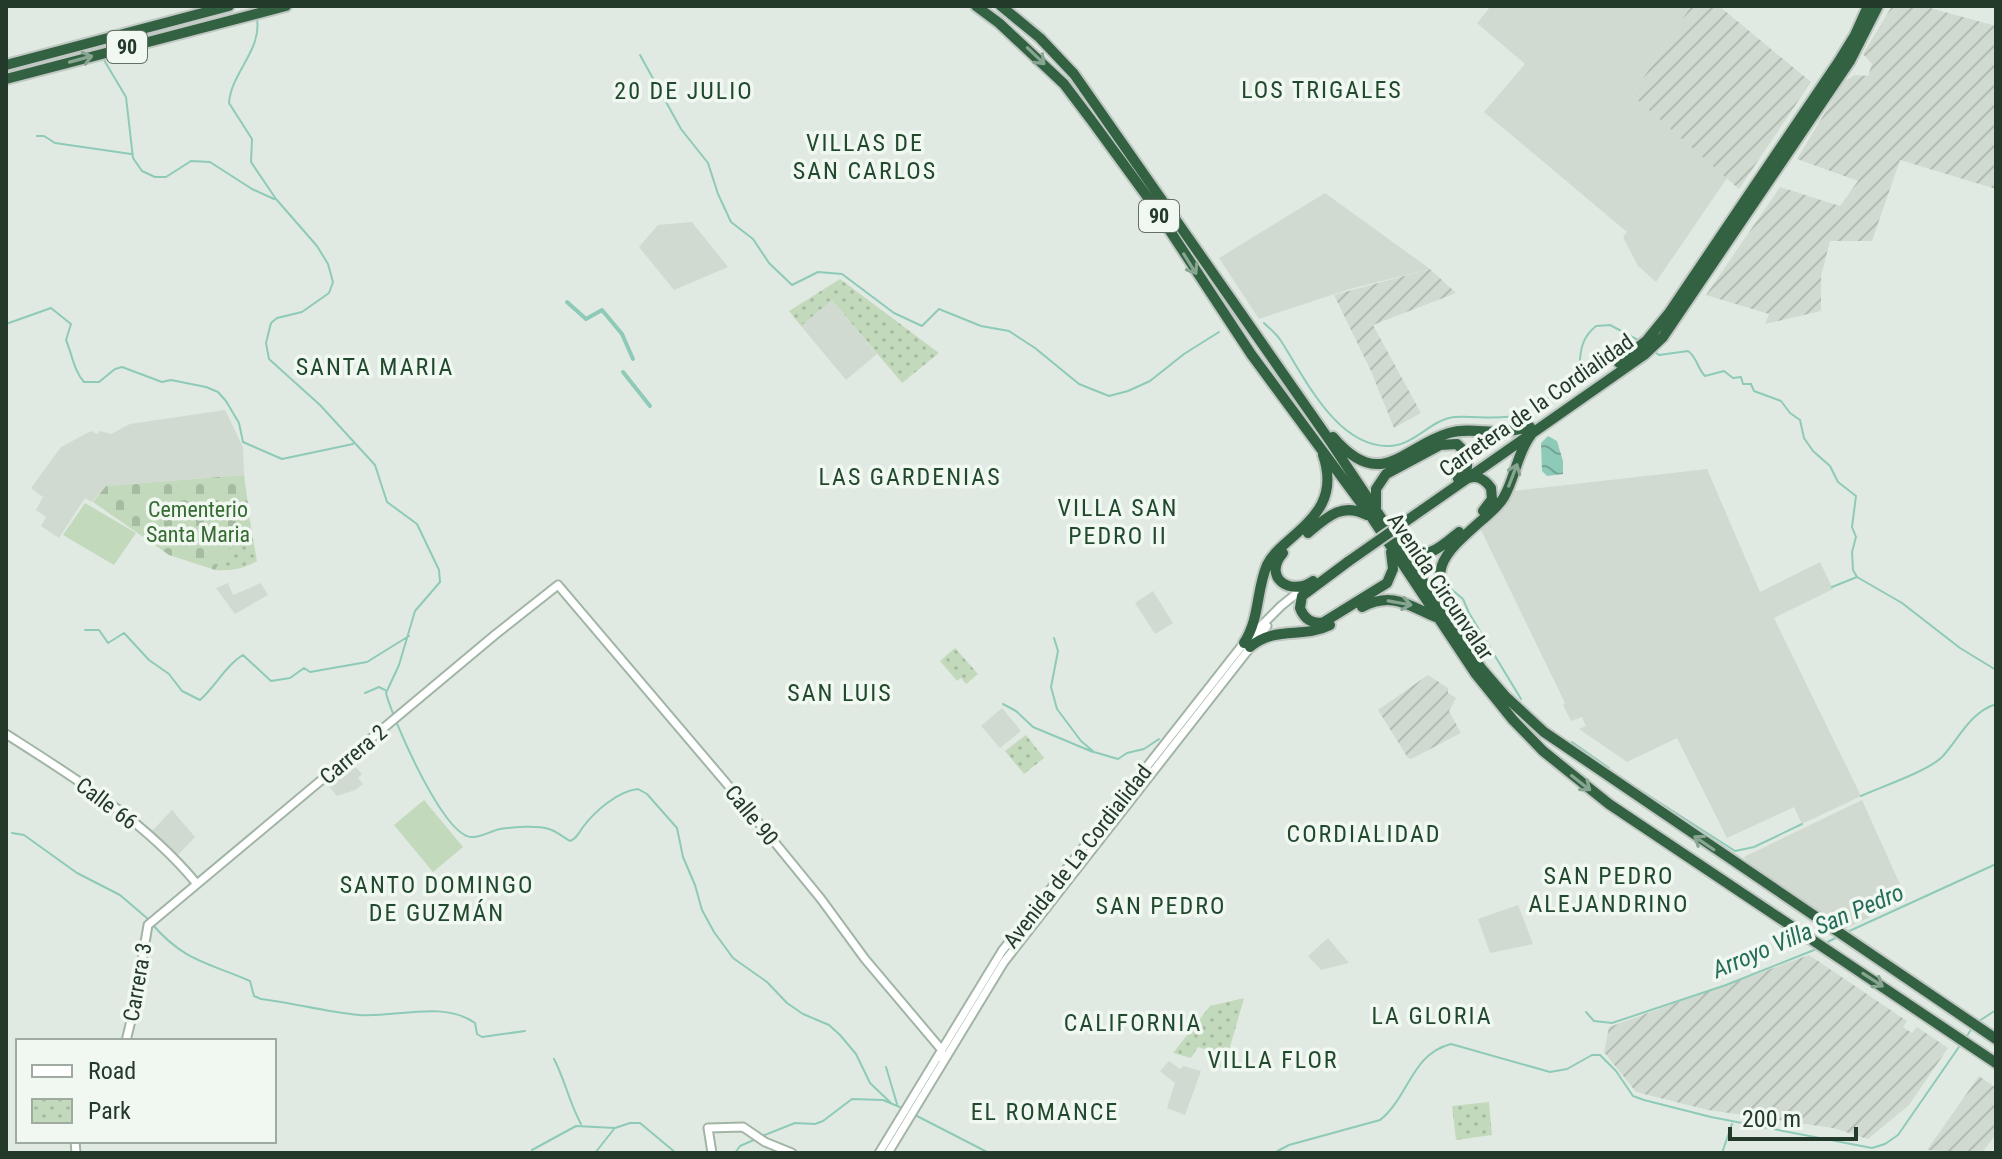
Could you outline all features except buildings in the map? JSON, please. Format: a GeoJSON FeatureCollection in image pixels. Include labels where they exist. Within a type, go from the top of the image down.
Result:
{"type":"FeatureCollection","features":[{"type":"Feature","properties":{"kind":"highway","name":"90"},"geometry":{"type":"LineString","coordinates":[[6,65],[229,6]]}},
{"type":"Feature","properties":{"kind":"highway","name":"90"},"geometry":{"type":"LineString","coordinates":[[6,79],[286,6]]}},
{"type":"Feature","properties":{"kind":"highway","name":"Avenida Circunvalar"},"geometry":{"type":"LineString","coordinates":[[976,6],[1009,32],[1064,84],[1149,199],[1251,354],[1376,517]]}},
{"type":"Feature","properties":{"kind":"highway","name":"Avenida Circunvalar"},"geometry":{"type":"LineString","coordinates":[[1001,6],[1040,38],[1074,74],[1376,517],[1499,705],[1543,751],[1609,804],[1974,1049],[1996,1060]]}},
{"type":"Feature","properties":{"kind":"highway","name":"Carretera de la Cordialidad"},"geometry":{"type":"LineString","coordinates":[[1306,589],[1628,357],[1661,325],[1839,61],[1868,6]]}},
{"type":"Feature","properties":{"kind":"highway","name":"Carretera de la Cordialidad"},"geometry":{"type":"LineString","coordinates":[[1532,428],[1644,355],[1669,329],[1850,61],[1878,6]]}},
{"type":"Feature","properties":{"kind":"highway"},"geometry":{"type":"LineString","coordinates":[[1261,347],[1282,366],[1335,440],[1350,454],[1365,461],[1382,463],[1398,459],[1450,433],[1532,428]]}},
{"type":"Feature","properties":{"kind":"highway"},"geometry":{"type":"LineString","coordinates":[[1532,428],[1502,501],[1455,543],[1439,576],[1440,589],[1459,624],[1501,684],[1548,728],[1553,738]]}},
{"type":"Feature","properties":{"kind":"highway"},"geometry":{"type":"LineString","coordinates":[[1392,541],[1394,566],[1384,586],[1327,621],[1316,623],[1301,612],[1300,604],[1306,589],[1290,587],[1279,580],[1275,566],[1283,553],[1337,511],[1356,510],[1376,517],[1374,498],[1381,479],[1440,445],[1455,443],[1466,451],[1468,464],[1459,481]]}},
{"type":"Feature","properties":{"kind":"highway"},"geometry":{"type":"LineString","coordinates":[[1247,645],[1269,561],[1310,522],[1324,501],[1328,475],[1319,446]]}},
{"type":"Feature","properties":{"kind":"highway"},"geometry":{"type":"LineString","coordinates":[[1392,541],[1409,552],[1429,553],[1486,509],[1492,495],[1488,483],[1473,477],[1459,481]]}},
{"type":"Feature","properties":{"kind":"highway"},"geometry":{"type":"LineString","coordinates":[[1247,645],[1271,634],[1319,630],[1378,601],[1406,602],[1440,613],[1459,624],[1464,644]]}},
{"type":"Feature","properties":{"kind":"highway","name":"Avenida Circunvalar"},"geometry":{"type":"LineString","coordinates":[[1440,613],[1506,697],[1534,724],[1994,1039]]}},
{"type":"Feature","properties":{"kind":"highway"},"geometry":{"type":"LineString","coordinates":[[1773,914],[1771,906],[1734,881],[1732,876],[1738,872],[1772,895],[1779,892]]}},
{"type":"Feature","properties":{"kind":"highway"},"geometry":{"type":"LineString","coordinates":[[1994,1039],[1986,1046],[1996,1060]]}},
{"type":"Feature","properties":{"kind":"street","name":"Carrera 2"},"geometry":{"type":"LineString","coordinates":[[150,922],[558,585]]}},
{"type":"Feature","properties":{"kind":"street","name":"Calle 90"},"geometry":{"type":"LineString","coordinates":[[558,585],[727,784],[821,899],[865,959],[941,1049]]}},
{"type":"Feature","properties":{"kind":"street","name":"Avenida de La Cordialidad"},"geometry":{"type":"LineString","coordinates":[[888,1153],[941,1049],[1002,951],[1247,645],[1306,589]]}},
{"type":"Feature","properties":{"kind":"street","name":"Avenida de La Cordialidad"},"geometry":{"type":"LineString","coordinates":[[910,1107],[1021,939],[1247,645]]}},
{"type":"Feature","properties":{"kind":"street","name":"Calle 66"},"geometry":{"type":"LineString","coordinates":[[6,734],[122,811],[177,860],[197,884]]}},
{"type":"Feature","properties":{"kind":"street","name":"Carrera 3"},"geometry":{"type":"LineString","coordinates":[[126,1039],[150,922]]}},
{"type":"Feature","properties":{"kind":"street"},"geometry":{"type":"LineString","coordinates":[[941,1049],[943,1060]]}},
{"type":"Feature","properties":{"kind":"street","name":"Avenida de La Cordialidad"},"geometry":{"type":"LineString","coordinates":[[879,1153],[905,1116]]}},
{"type":"Feature","properties":{"kind":"street"},"geometry":{"type":"LineString","coordinates":[[712,1153],[708,1128],[743,1127],[792,1153]]}},
{"type":"Feature","properties":{"kind":"shaded area"},"geometry":{"type":"Polygon","coordinates":[[[1491,6],[1691,6],[1632,95],[1727,178],[1656,282],[1638,266],[1623,237],[1627,232],[1484,112],[1525,64],[1477,23],[1491,6]]]}},
{"type":"Feature","properties":{"kind":"shaded area"},"geometry":{"type":"Polygon","coordinates":[[[1691,6],[1719,6],[1811,82],[1739,189],[1632,95],[1691,6]]]}},
{"type":"Feature","properties":{"kind":"shaded area"},"geometry":{"type":"Polygon","coordinates":[[[1892,6],[1923,6],[1996,26],[1996,189],[1900,160],[1872,241],[1830,241],[1821,276],[1821,311],[1765,324],[1769,314],[1706,295],[1780,187],[1840,206],[1858,181],[1797,159],[1844,81],[1855,75],[1868,76],[1872,64],[1863,54],[1892,6]]]}},
{"type":"Feature","properties":{"kind":"shaded area"},"geometry":{"type":"Polygon","coordinates":[[[1325,193],[1430,269],[1350,289],[1259,319],[1219,258],[1325,193]]]}},
{"type":"Feature","properties":{"kind":"shaded area"},"geometry":{"type":"Polygon","coordinates":[[[692,222],[728,267],[674,290],[639,247],[658,225],[692,222]]]}},
{"type":"Feature","properties":{"kind":"shaded area"},"geometry":{"type":"Polygon","coordinates":[[[1430,269],[1456,293],[1373,325],[1421,413],[1394,428],[1371,371],[1334,295],[1430,269]]]}},
{"type":"Feature","properties":{"kind":"shaded area"},"geometry":{"type":"Polygon","coordinates":[[[832,300],[877,354],[846,380],[801,326],[832,300]]]}},
{"type":"Feature","properties":{"kind":"shaded area"},"geometry":{"type":"Polygon","coordinates":[[[225,410],[243,447],[244,475],[106,486],[92,502],[85,498],[59,538],[41,526],[46,517],[36,510],[43,497],[31,488],[61,447],[91,431],[111,434],[130,424],[225,410]]]}},
{"type":"Feature","properties":{"kind":"shaded area"},"geometry":{"type":"Polygon","coordinates":[[[1707,469],[1760,592],[1820,562],[1833,589],[1774,618],[1861,796],[1802,824],[1794,807],[1727,838],[1677,738],[1627,762],[1579,729],[1586,726],[1582,717],[1571,721],[1481,530],[1498,515],[1513,491],[1707,469]]]}},
{"type":"Feature","properties":{"kind":"shaded area"},"geometry":{"type":"Polygon","coordinates":[[[228,583],[233,595],[261,583],[268,595],[235,614],[216,588],[228,583]]]}},
{"type":"Feature","properties":{"kind":"shaded area"},"geometry":{"type":"Polygon","coordinates":[[[1153,591],[1173,623],[1155,634],[1135,603],[1153,591]]]}},
{"type":"Feature","properties":{"kind":"shaded area"},"geometry":{"type":"Polygon","coordinates":[[[1428,675],[1448,688],[1448,693],[1456,698],[1449,711],[1461,733],[1411,759],[1378,710],[1428,675]]]}},
{"type":"Feature","properties":{"kind":"shaded area"},"geometry":{"type":"Polygon","coordinates":[[[1002,708],[1021,731],[1000,748],[981,726],[1002,708]]]}},
{"type":"Feature","properties":{"kind":"shaded area"},"geometry":{"type":"Polygon","coordinates":[[[351,762],[362,774],[358,778],[363,784],[337,796],[326,783],[351,762]]]}},
{"type":"Feature","properties":{"kind":"shaded area"},"geometry":{"type":"Polygon","coordinates":[[[1862,800],[1907,900],[1842,930],[1747,863],[1744,857],[1862,800]]]}},
{"type":"Feature","properties":{"kind":"shaded area"},"geometry":{"type":"Polygon","coordinates":[[[172,810],[195,837],[177,856],[150,833],[172,810]]]}},
{"type":"Feature","properties":{"kind":"shaded area"},"geometry":{"type":"Polygon","coordinates":[[[1518,905],[1533,944],[1490,953],[1478,919],[1518,905]]]}},
{"type":"Feature","properties":{"kind":"shaded area"},"geometry":{"type":"Polygon","coordinates":[[[1328,938],[1349,963],[1321,970],[1308,956],[1328,938]]]}},
{"type":"Feature","properties":{"kind":"shaded area"},"geometry":{"type":"Polygon","coordinates":[[[1809,955],[1907,1021],[1903,1027],[1912,1033],[1917,1027],[1948,1048],[1909,1105],[1868,1139],[1833,1128],[1708,1110],[1636,1092],[1604,1052],[1609,1027],[1809,955]]]}},
{"type":"Feature","properties":{"kind":"shaded area"},"geometry":{"type":"Polygon","coordinates":[[[1169,1061],[1180,1069],[1183,1066],[1201,1071],[1185,1115],[1167,1108],[1175,1083],[1160,1071],[1169,1061]]]}},
{"type":"Feature","properties":{"kind":"shaded area"},"geometry":{"type":"Polygon","coordinates":[[[1979,1076],[1996,1088],[1996,1134],[1982,1153],[1927,1150],[1979,1076]]]}},
{"type":"Feature","properties":{"kind":"green space"},"geometry":{"type":"Polygon","coordinates":[[[840,279],[939,353],[902,383],[832,300],[801,326],[789,311],[840,279]]]}},
{"type":"Feature","properties":{"kind":"green space","name":"Cementerio Santa Maria"},"geometry":{"type":"Polygon","coordinates":[[[244,475],[252,534],[236,538],[215,570],[169,555],[93,502],[106,486],[244,475]]]}},
{"type":"Feature","properties":{"kind":"green space"},"geometry":{"type":"Polygon","coordinates":[[[85,503],[136,533],[114,565],[63,535],[85,503]]]}},
{"type":"Feature","properties":{"kind":"green space"},"geometry":{"type":"Polygon","coordinates":[[[252,534],[257,561],[237,569],[215,570],[236,538],[252,534]]]}},
{"type":"Feature","properties":{"kind":"green space"},"geometry":{"type":"Polygon","coordinates":[[[955,648],[978,674],[966,684],[961,678],[957,681],[940,661],[955,648]]]}},
{"type":"Feature","properties":{"kind":"green space"},"geometry":{"type":"Polygon","coordinates":[[[1026,735],[1044,758],[1024,774],[1005,751],[1026,735]]]}},
{"type":"Feature","properties":{"kind":"green space"},"geometry":{"type":"Polygon","coordinates":[[[424,800],[463,847],[433,872],[394,825],[424,800]]]}},
{"type":"Feature","properties":{"kind":"green space"},"geometry":{"type":"Polygon","coordinates":[[[1244,998],[1224,1068],[1216,1066],[1219,1054],[1198,1047],[1191,1058],[1173,1053],[1210,1006],[1244,998]]]}},
{"type":"Feature","properties":{"kind":"green space"},"geometry":{"type":"Polygon","coordinates":[[[1489,1102],[1492,1135],[1456,1140],[1452,1106],[1489,1102]]]}},
{"type":"Feature","properties":{"kind":"water"},"geometry":{"type":"Polygon","coordinates":[[[1548,436],[1557,441],[1563,474],[1547,476],[1542,471],[1541,443],[1548,436]]]}},
{"type":"Feature","properties":{"kind":"waterway"},"geometry":{"type":"LineString","coordinates":[[257,19],[255,41],[235,82],[229,103],[252,139],[251,162],[276,199],[317,246],[328,264],[333,282],[329,293],[302,312],[277,318],[271,323],[266,343],[269,359],[320,405],[375,465],[387,502],[417,524],[439,570],[440,582],[415,611],[399,665],[386,693],[398,727],[434,798],[460,831],[471,837],[500,829],[531,827],[552,830],[570,841],[615,798],[638,789],[647,794],[677,828],[683,857],[702,910],[733,958],[767,982],[787,1003],[829,1025],[840,1035],[856,1054],[870,1083],[891,1103]]}},
{"type":"Feature","properties":{"kind":"waterway"},"geometry":{"type":"LineString","coordinates":[[640,55],[681,129],[708,163],[731,222],[753,239],[769,263],[792,285],[818,272],[842,274],[894,313],[922,326],[939,309],[981,326],[1009,331],[1079,384],[1109,396],[1150,381],[1219,332]]}},
{"type":"Feature","properties":{"kind":"waterway"},"geometry":{"type":"LineString","coordinates":[[104,60],[126,97],[133,158],[142,171],[155,177],[166,177],[191,161],[210,162],[274,199]]}},
{"type":"Feature","properties":{"kind":"waterway"},"geometry":{"type":"LineString","coordinates":[[37,136],[44,136],[55,143],[131,154]]}},
{"type":"Feature","properties":{"kind":"waterway"},"geometry":{"type":"LineString","coordinates":[[567,302],[586,319],[602,310],[622,334],[633,359]]}},
{"type":"Feature","properties":{"kind":"waterway"},"geometry":{"type":"LineString","coordinates":[[6,324],[51,308],[71,324],[66,340],[75,368],[84,382],[99,382],[122,367],[162,382],[171,380],[206,387],[218,392],[226,401],[239,423],[243,442],[282,459],[353,444]]}},
{"type":"Feature","properties":{"kind":"waterway"},"geometry":{"type":"LineString","coordinates":[[1264,323],[1279,338],[1312,391],[1339,423],[1354,436],[1371,444],[1390,446],[1399,445],[1446,419],[1521,415],[1552,396],[1569,390],[1577,380],[1584,342],[1596,326],[1610,325],[1640,341]]}},
{"type":"Feature","properties":{"kind":"waterway"},"geometry":{"type":"LineString","coordinates":[[1655,352],[1659,355],[1688,351],[1705,376],[1724,371],[1733,378],[1741,377],[1743,384],[1751,384],[1754,391],[1781,401],[1800,420],[1804,438],[1813,451],[1830,466],[1838,482],[1856,496],[1852,527],[1856,537],[1852,552],[1853,570],[1857,577]]}},
{"type":"Feature","properties":{"kind":"waterway"},"geometry":{"type":"LineString","coordinates":[[623,372],[650,406]]}},
{"type":"Feature","properties":{"kind":"waterway"},"geometry":{"type":"LineString","coordinates":[[1832,587],[1857,577],[1902,603],[1960,648],[1996,670]]}},
{"type":"Feature","properties":{"kind":"waterway"},"geometry":{"type":"LineString","coordinates":[[1451,589],[1463,599],[1521,699]]}},
{"type":"Feature","properties":{"kind":"waterway"},"geometry":{"type":"LineString","coordinates":[[85,630],[99,630],[108,643],[124,633],[149,660],[169,674],[182,691],[200,700],[243,655],[271,681],[290,678],[304,668],[310,672],[367,662],[409,636]]}},
{"type":"Feature","properties":{"kind":"waterway"},"geometry":{"type":"LineString","coordinates":[[1054,638],[1058,651],[1051,687],[1057,709],[1081,741],[1094,752],[1118,759],[1144,749],[1159,739]]}},
{"type":"Feature","properties":{"kind":"waterway"},"geometry":{"type":"LineString","coordinates":[[365,693],[379,687],[385,690]]}},
{"type":"Feature","properties":{"kind":"waterway"},"geometry":{"type":"LineString","coordinates":[[1003,704],[1033,727],[1093,752]]}},
{"type":"Feature","properties":{"kind":"waterway"},"geometry":{"type":"LineString","coordinates":[[1861,796],[1935,762],[1972,720],[1996,704]]}},
{"type":"Feature","properties":{"kind":"waterway"},"geometry":{"type":"LineString","coordinates":[[1572,742],[1609,768]]}},
{"type":"Feature","properties":{"kind":"waterway"},"geometry":{"type":"LineString","coordinates":[[1637,788],[1735,851],[1754,847],[1802,824]]}},
{"type":"Feature","properties":{"kind":"waterway"},"geometry":{"type":"LineString","coordinates":[[12,833],[24,835],[77,873],[120,895],[148,919]]}},
{"type":"Feature","properties":{"kind":"waterway","name":"Arroyo Villa San Pedro"},"geometry":{"type":"LineString","coordinates":[[1845,933],[1996,864]]}},
{"type":"Feature","properties":{"kind":"waterway"},"geometry":{"type":"LineString","coordinates":[[152,924],[186,954],[250,981],[254,996],[261,999],[359,1015],[448,1012],[475,1023],[477,1034],[482,1037],[525,1031]]}},
{"type":"Feature","properties":{"kind":"waterway","name":"Arroyo Villa San Pedro"},"geometry":{"type":"LineString","coordinates":[[1824,944],[1839,936]]}},
{"type":"Feature","properties":{"kind":"waterway","name":"Arroyo Villa San Pedro"},"geometry":{"type":"LineString","coordinates":[[1586,1012],[1594,1021],[1612,1023],[1726,985],[1819,948]]}},
{"type":"Feature","properties":{"kind":"waterway"},"geometry":{"type":"LineString","coordinates":[[1976,1023],[1996,1010]]}},
{"type":"Feature","properties":{"kind":"waterway"},"geometry":{"type":"LineString","coordinates":[[1965,1039],[1972,1028]]}},
{"type":"Feature","properties":{"kind":"waterway"},"geometry":{"type":"LineString","coordinates":[[1274,1153],[1289,1145],[1380,1120],[1390,1111],[1427,1057],[1451,1044],[1550,1072],[1567,1069],[1592,1055],[1600,1055],[1616,1071],[1633,1096],[1644,1100],[1711,1117],[1872,1148],[1898,1135],[1961,1044]]}},
{"type":"Feature","properties":{"kind":"waterway"},"geometry":{"type":"LineString","coordinates":[[554,1059],[581,1124]]}},
{"type":"Feature","properties":{"kind":"waterway"},"geometry":{"type":"LineString","coordinates":[[886,1067],[897,1104]]}},
{"type":"Feature","properties":{"kind":"waterway"},"geometry":{"type":"LineString","coordinates":[[762,1136],[795,1123],[815,1124],[823,1121],[852,1099],[883,1100],[902,1108]]}},
{"type":"Feature","properties":{"kind":"waterway"},"geometry":{"type":"LineString","coordinates":[[915,1115],[989,1153]]}},
{"type":"Feature","properties":{"kind":"waterway"},"geometry":{"type":"LineString","coordinates":[[532,1150],[576,1126],[615,1128],[640,1123],[676,1153]]}},
{"type":"Feature","properties":{"kind":"waterway"},"geometry":{"type":"LineString","coordinates":[[1722,1153],[1732,1124]]}},
{"type":"Feature","properties":{"kind":"waterway"},"geometry":{"type":"LineString","coordinates":[[595,1153],[614,1129]]}},
{"type":"Feature","properties":{"kind":"waterway"},"geometry":{"type":"LineString","coordinates":[[735,1153],[740,1146],[756,1139]]}},
{"type":"Feature","properties":{"kind":"district","name":"LOS TRIGALES"},"geometry":{"type":"Point","coordinates":[1322,90]}},
{"type":"Feature","properties":{"kind":"district","name":"20 DE JULIO"},"geometry":{"type":"Point","coordinates":[684,91]}},
{"type":"Feature","properties":{"kind":"district","name":"VILLAS DE SAN CARLOS"},"geometry":{"type":"Point","coordinates":[865,157]}},
{"type":"Feature","properties":{"kind":"district","name":"SANTA MARIA"},"geometry":{"type":"Point","coordinates":[375,367]}},
{"type":"Feature","properties":{"kind":"district","name":"LAS GARDENIAS"},"geometry":{"type":"Point","coordinates":[910,477]}},
{"type":"Feature","properties":{"kind":"district","name":"VILLA SAN PEDRO II"},"geometry":{"type":"Point","coordinates":[1118,522]}},
{"type":"Feature","properties":{"kind":"district","name":"SAN LUIS"},"geometry":{"type":"Point","coordinates":[840,693]}},
{"type":"Feature","properties":{"kind":"district","name":"CORDIALIDAD"},"geometry":{"type":"Point","coordinates":[1364,834]}},
{"type":"Feature","properties":{"kind":"district","name":"SAN PEDRO ALEJANDRINO"},"geometry":{"type":"Point","coordinates":[1609,890]}},
{"type":"Feature","properties":{"kind":"district","name":"SANTO DOMINGO DE GUZMÁN"},"geometry":{"type":"Point","coordinates":[437,899]}},
{"type":"Feature","properties":{"kind":"district","name":"SAN PEDRO"},"geometry":{"type":"Point","coordinates":[1161,906]}},
{"type":"Feature","properties":{"kind":"district","name":"LA GLORIA"},"geometry":{"type":"Point","coordinates":[1432,1016]}},
{"type":"Feature","properties":{"kind":"district","name":"CALIFORNIA"},"geometry":{"type":"Point","coordinates":[1133,1023]}},
{"type":"Feature","properties":{"kind":"district","name":"VILLA FLOR"},"geometry":{"type":"Point","coordinates":[1273,1060]}},
{"type":"Feature","properties":{"kind":"district","name":"EL ROMANCE"},"geometry":{"type":"Point","coordinates":[1045,1112]}}]}
